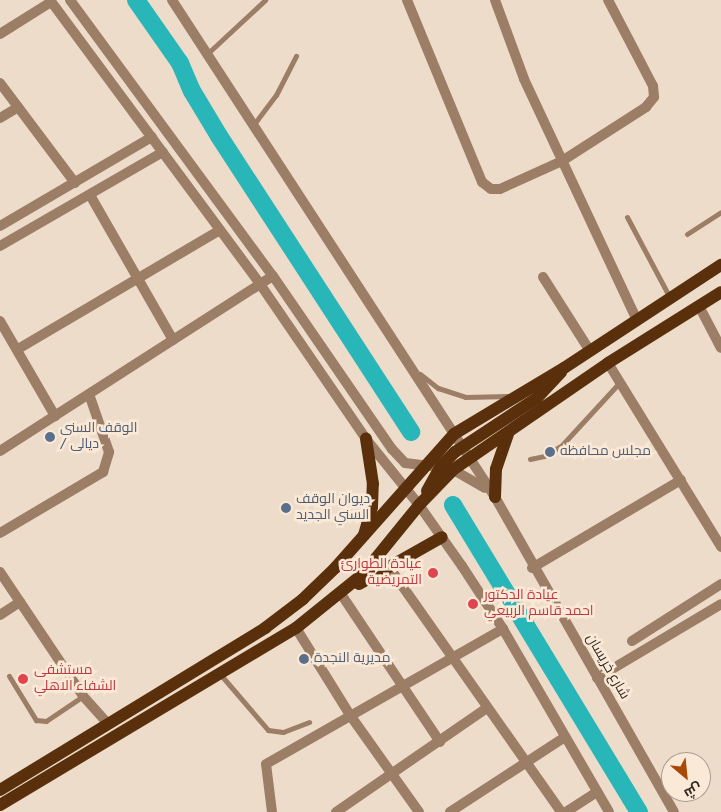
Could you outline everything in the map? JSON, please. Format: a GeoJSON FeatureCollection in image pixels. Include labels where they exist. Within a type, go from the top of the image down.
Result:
{"type":"FeatureCollection","features":[{"type":"Feature","properties":{"kind":"main road"},"geometry":{"type":"LineString","coordinates":[[0,790],[107,723],[266,628],[303,599],[363,539],[423,466],[454,434],[564,368],[721,266]]}},
{"type":"Feature","properties":{"kind":"main road"},"geometry":{"type":"LineString","coordinates":[[341,594],[379,556],[420,505],[454,469],[508,434],[608,363],[721,292]]}},
{"type":"Feature","properties":{"kind":"main road"},"geometry":{"type":"LineString","coordinates":[[420,505],[441,466],[462,447],[537,398],[564,368]]}},
{"type":"Feature","properties":{"kind":"main road"},"geometry":{"type":"LineString","coordinates":[[494,497],[496,469],[508,434]]}},
{"type":"Feature","properties":{"kind":"main road"},"geometry":{"type":"LineString","coordinates":[[363,539],[372,507],[373,484],[366,439]]}},
{"type":"Feature","properties":{"kind":"main road"},"geometry":{"type":"LineString","coordinates":[[0,805],[219,672],[296,628],[341,594],[442,537]]}},
{"type":"Feature","properties":{"kind":"street"},"geometry":{"type":"LineString","coordinates":[[70,0],[273,276],[392,449],[406,463],[454,469],[480,483],[494,497]]}},
{"type":"Feature","properties":{"kind":"street","name":"شارع خريسان"},"geometry":{"type":"LineString","coordinates":[[172,0],[494,497],[532,568],[674,812]]}},
{"type":"Feature","properties":{"kind":"street"},"geometry":{"type":"LineString","coordinates":[[407,0],[482,182],[491,189],[508,187],[562,160],[646,107],[654,97],[652,86],[608,0]]}},
{"type":"Feature","properties":{"kind":"street"},"geometry":{"type":"LineString","coordinates":[[495,0],[524,79],[637,320]]}},
{"type":"Feature","properties":{"kind":"street"},"geometry":{"type":"LineString","coordinates":[[0,34],[51,1],[260,284],[366,439],[420,505],[503,629],[609,812]]}},
{"type":"Feature","properties":{"kind":"street"},"geometry":{"type":"LineString","coordinates":[[0,83],[75,183]]}},
{"type":"Feature","properties":{"kind":"street"},"geometry":{"type":"LineString","coordinates":[[0,118],[18,107]]}},
{"type":"Feature","properties":{"kind":"street"},"geometry":{"type":"LineString","coordinates":[[0,226],[152,137]]}},
{"type":"Feature","properties":{"kind":"street"},"geometry":{"type":"LineString","coordinates":[[0,246],[90,196],[163,152]]}},
{"type":"Feature","properties":{"kind":"street"},"geometry":{"type":"LineString","coordinates":[[90,196],[139,278],[172,340]]}},
{"type":"Feature","properties":{"kind":"street"},"geometry":{"type":"LineString","coordinates":[[18,349],[220,230]]}},
{"type":"Feature","properties":{"kind":"street"},"geometry":{"type":"LineString","coordinates":[[0,451],[273,276]]}},
{"type":"Feature","properties":{"kind":"street"},"geometry":{"type":"LineString","coordinates":[[543,278],[590,351]]}},
{"type":"Feature","properties":{"kind":"street"},"geometry":{"type":"LineString","coordinates":[[699,306],[721,348]]}},
{"type":"Feature","properties":{"kind":"street"},"geometry":{"type":"LineString","coordinates":[[0,321],[18,349],[55,416]]}},
{"type":"Feature","properties":{"kind":"street"},"geometry":{"type":"LineString","coordinates":[[608,363],[721,547]]}},
{"type":"Feature","properties":{"kind":"street"},"geometry":{"type":"LineString","coordinates":[[0,533],[104,472],[109,452],[89,394]]}},
{"type":"Feature","properties":{"kind":"street"},"geometry":{"type":"LineString","coordinates":[[532,568],[681,480]]}},
{"type":"Feature","properties":{"kind":"street"},"geometry":{"type":"LineString","coordinates":[[389,567],[562,812]]}},
{"type":"Feature","properties":{"kind":"street"},"geometry":{"type":"LineString","coordinates":[[0,572],[83,696],[107,723]]}},
{"type":"Feature","properties":{"kind":"street"},"geometry":{"type":"LineString","coordinates":[[632,641],[721,584]]}},
{"type":"Feature","properties":{"kind":"street"},"geometry":{"type":"LineString","coordinates":[[341,594],[440,742]]}},
{"type":"Feature","properties":{"kind":"street"},"geometry":{"type":"LineString","coordinates":[[0,615],[20,602]]}},
{"type":"Feature","properties":{"kind":"street"},"geometry":{"type":"LineString","coordinates":[[597,678],[721,604]]}},
{"type":"Feature","properties":{"kind":"street"},"geometry":{"type":"LineString","coordinates":[[296,628],[350,716],[419,812]]}},
{"type":"Feature","properties":{"kind":"street"},"geometry":{"type":"LineString","coordinates":[[272,812],[266,764],[451,656],[503,629]]}},
{"type":"Feature","properties":{"kind":"street"},"geometry":{"type":"LineString","coordinates":[[336,812],[393,775],[487,708]]}},
{"type":"Feature","properties":{"kind":"street"},"geometry":{"type":"LineString","coordinates":[[450,812],[565,737]]}},
{"type":"Feature","properties":{"kind":"street"},"geometry":{"type":"LineString","coordinates":[[566,812],[597,792]]}},
{"type":"Feature","properties":{"kind":"lane"},"geometry":{"type":"LineString","coordinates":[[208,53],[265,0]]}},
{"type":"Feature","properties":{"kind":"lane"},"geometry":{"type":"LineString","coordinates":[[254,124],[276,95],[296,56]]}},
{"type":"Feature","properties":{"kind":"lane"},"geometry":{"type":"LineString","coordinates":[[687,234],[721,212]]}},
{"type":"Feature","properties":{"kind":"lane"},"geometry":{"type":"LineString","coordinates":[[627,217],[670,299]]}},
{"type":"Feature","properties":{"kind":"lane"},"geometry":{"type":"LineString","coordinates":[[410,365],[438,388],[465,397],[493,398],[520,393]]}},
{"type":"Feature","properties":{"kind":"lane"},"geometry":{"type":"LineString","coordinates":[[530,459],[544,456],[562,445],[620,382]]}},
{"type":"Feature","properties":{"kind":"lane"},"geometry":{"type":"LineString","coordinates":[[219,672],[268,730],[283,732],[309,722]]}},
{"type":"Feature","properties":{"kind":"lane"},"geometry":{"type":"LineString","coordinates":[[9,676],[36,720],[46,721],[83,696]]}},
{"type":"Feature","properties":{"kind":"waterway"},"geometry":{"type":"LineString","coordinates":[[136,0],[180,63],[192,91],[219,136],[411,432]]}},
{"type":"Feature","properties":{"kind":"waterway"},"geometry":{"type":"LineString","coordinates":[[453,505],[639,812]]}},
{"type":"Feature","properties":{"kind":"place","name":"الوقف السني / ديالى"},"geometry":{"type":"Point","coordinates":[50,437]}},
{"type":"Feature","properties":{"kind":"place","name":"مجلس محافظه"},"geometry":{"type":"Point","coordinates":[550,452]}},
{"type":"Feature","properties":{"kind":"place","name":"ديوان الوقف السني الجديد"},"geometry":{"type":"Point","coordinates":[286,508]}},
{"type":"Feature","properties":{"kind":"place","name":"عيادة الطوارئ التمريضية"},"geometry":{"type":"Point","coordinates":[433,573]}},
{"type":"Feature","properties":{"kind":"place","name":"عيادة الدكتور احمد قاسم الربيعي"},"geometry":{"type":"Point","coordinates":[473,604]}},
{"type":"Feature","properties":{"kind":"place","name":"مديرية النجدة"},"geometry":{"type":"Point","coordinates":[304,659]}},
{"type":"Feature","properties":{"kind":"place","name":"مستشفى الشفاء الاهلي"},"geometry":{"type":"Point","coordinates":[23,679]}}]}
